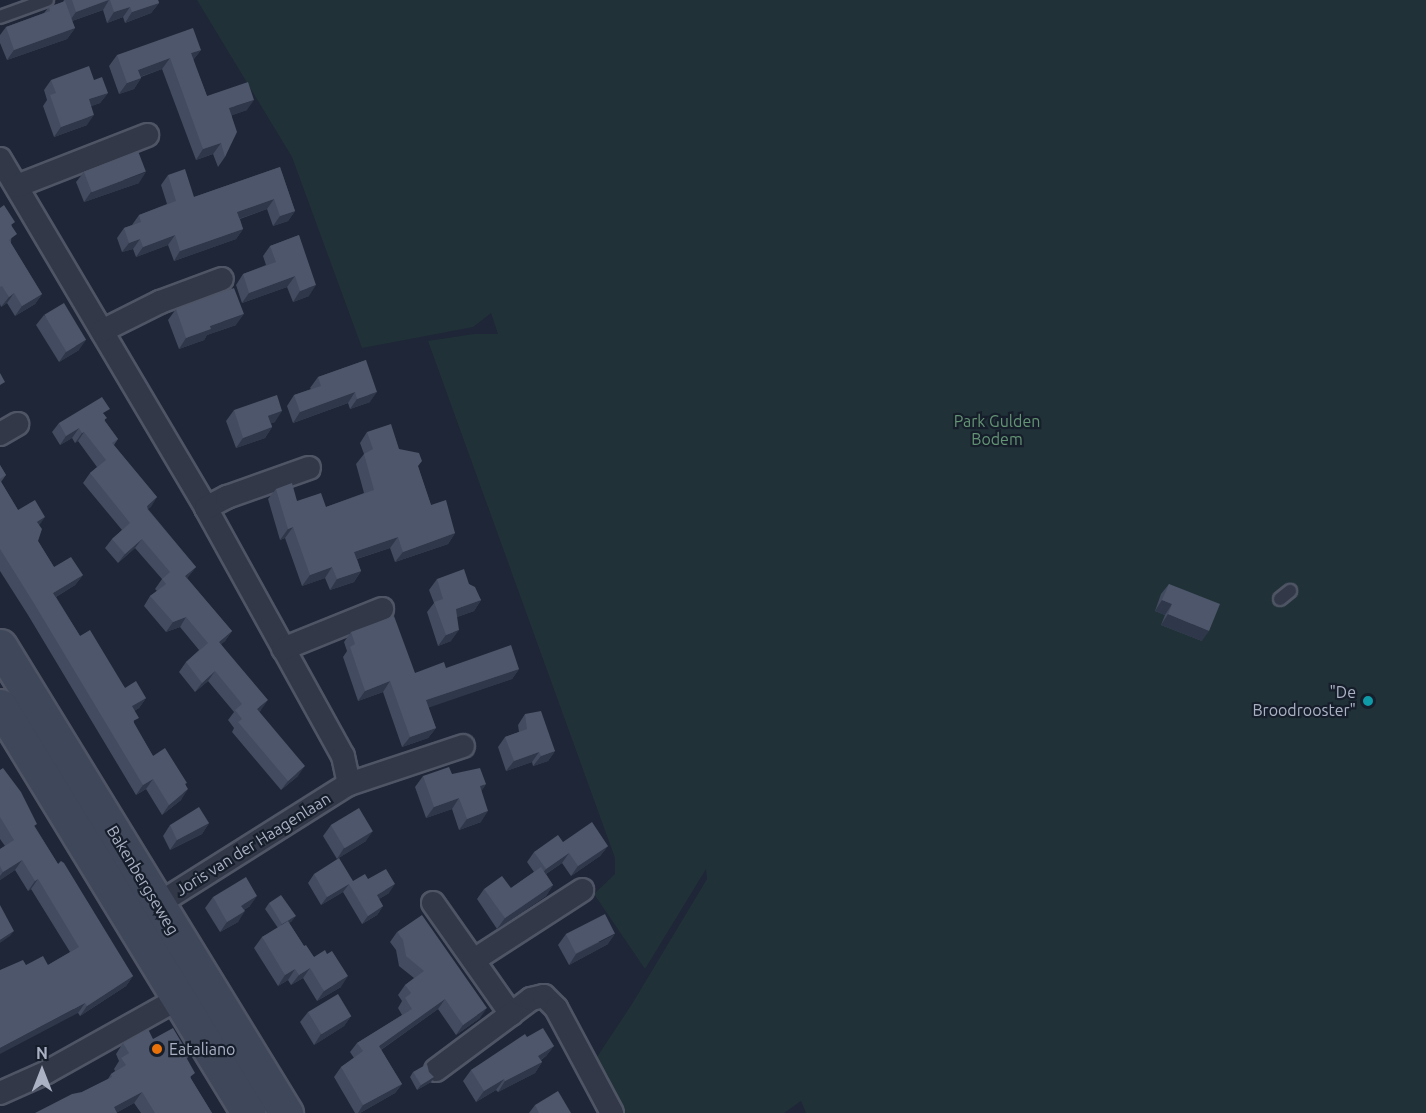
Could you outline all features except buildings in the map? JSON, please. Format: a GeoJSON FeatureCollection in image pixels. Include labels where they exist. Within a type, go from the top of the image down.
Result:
{"type":"FeatureCollection","features":[{"type":"Feature","properties":{"kind":"street"},"geometry":{"type":"LineString","coordinates":[[17,186],[147,135]]}},
{"type":"Feature","properties":{"kind":"street","name":"Joris van der Haagenlaan"},"geometry":{"type":"LineString","coordinates":[[0,159],[206,508],[343,756],[349,784]]}},
{"type":"Feature","properties":{"kind":"street"},"geometry":{"type":"LineString","coordinates":[[102,331],[160,303],[222,279]]}},
{"type":"Feature","properties":{"kind":"street"},"geometry":{"type":"LineString","coordinates":[[206,508],[227,497],[309,468]]}},
{"type":"Feature","properties":{"kind":"street"},"geometry":{"type":"LineString","coordinates":[[283,649],[382,609]]}},
{"type":"Feature","properties":{"kind":"street","name":"Bakenbergseweg"},"geometry":{"type":"LineString","coordinates":[[0,646],[144,913]]}},
{"type":"Feature","properties":{"kind":"street","name":"Bakenbergseweg"},"geometry":{"type":"LineString","coordinates":[[0,706],[144,913],[192,991],[286,1113]]}},
{"type":"Feature","properties":{"kind":"street","name":"Joris van der Haagenlaan"},"geometry":{"type":"LineString","coordinates":[[144,913],[349,784],[463,746]]}},
{"type":"Feature","properties":{"kind":"street"},"geometry":{"type":"LineString","coordinates":[[474,960],[582,890]]}},
{"type":"Feature","properties":{"kind":"street"},"geometry":{"type":"LineString","coordinates":[[433,903],[511,1014]]}},
{"type":"Feature","properties":{"kind":"street"},"geometry":{"type":"LineString","coordinates":[[0,1093],[47,1072],[192,991]]}},
{"type":"Feature","properties":{"kind":"street","name":"Bakenbergseweg"},"geometry":{"type":"LineString","coordinates":[[192,991],[248,1113]]}},
{"type":"Feature","properties":{"kind":"street"},"geometry":{"type":"LineString","coordinates":[[436,1070],[531,999],[544,996],[556,1008],[612,1113]]}},
{"type":"Feature","properties":{"kind":"lane"},"geometry":{"type":"LineString","coordinates":[[0,17],[47,0]]}},
{"type":"Feature","properties":{"kind":"green space","name":"Park Gulden Bodem"},"geometry":{"type":"Polygon","coordinates":[[[197,0],[1426,0],[1426,1113],[806,1113],[801,1101],[784,1113],[618,1113],[595,1067],[597,1057],[632,1004],[707,879],[706,869],[645,969],[594,894],[615,874],[615,858],[428,341],[474,334],[498,334],[491,313],[473,327],[362,348],[292,157],[197,0]]]}},
{"type":"Feature","properties":{"kind":"place","name":"\"De Broodrooster\""},"geometry":{"type":"Point","coordinates":[1368,701]}},
{"type":"Feature","properties":{"kind":"place","name":"Eataliano"},"geometry":{"type":"Point","coordinates":[157,1049]}}]}
